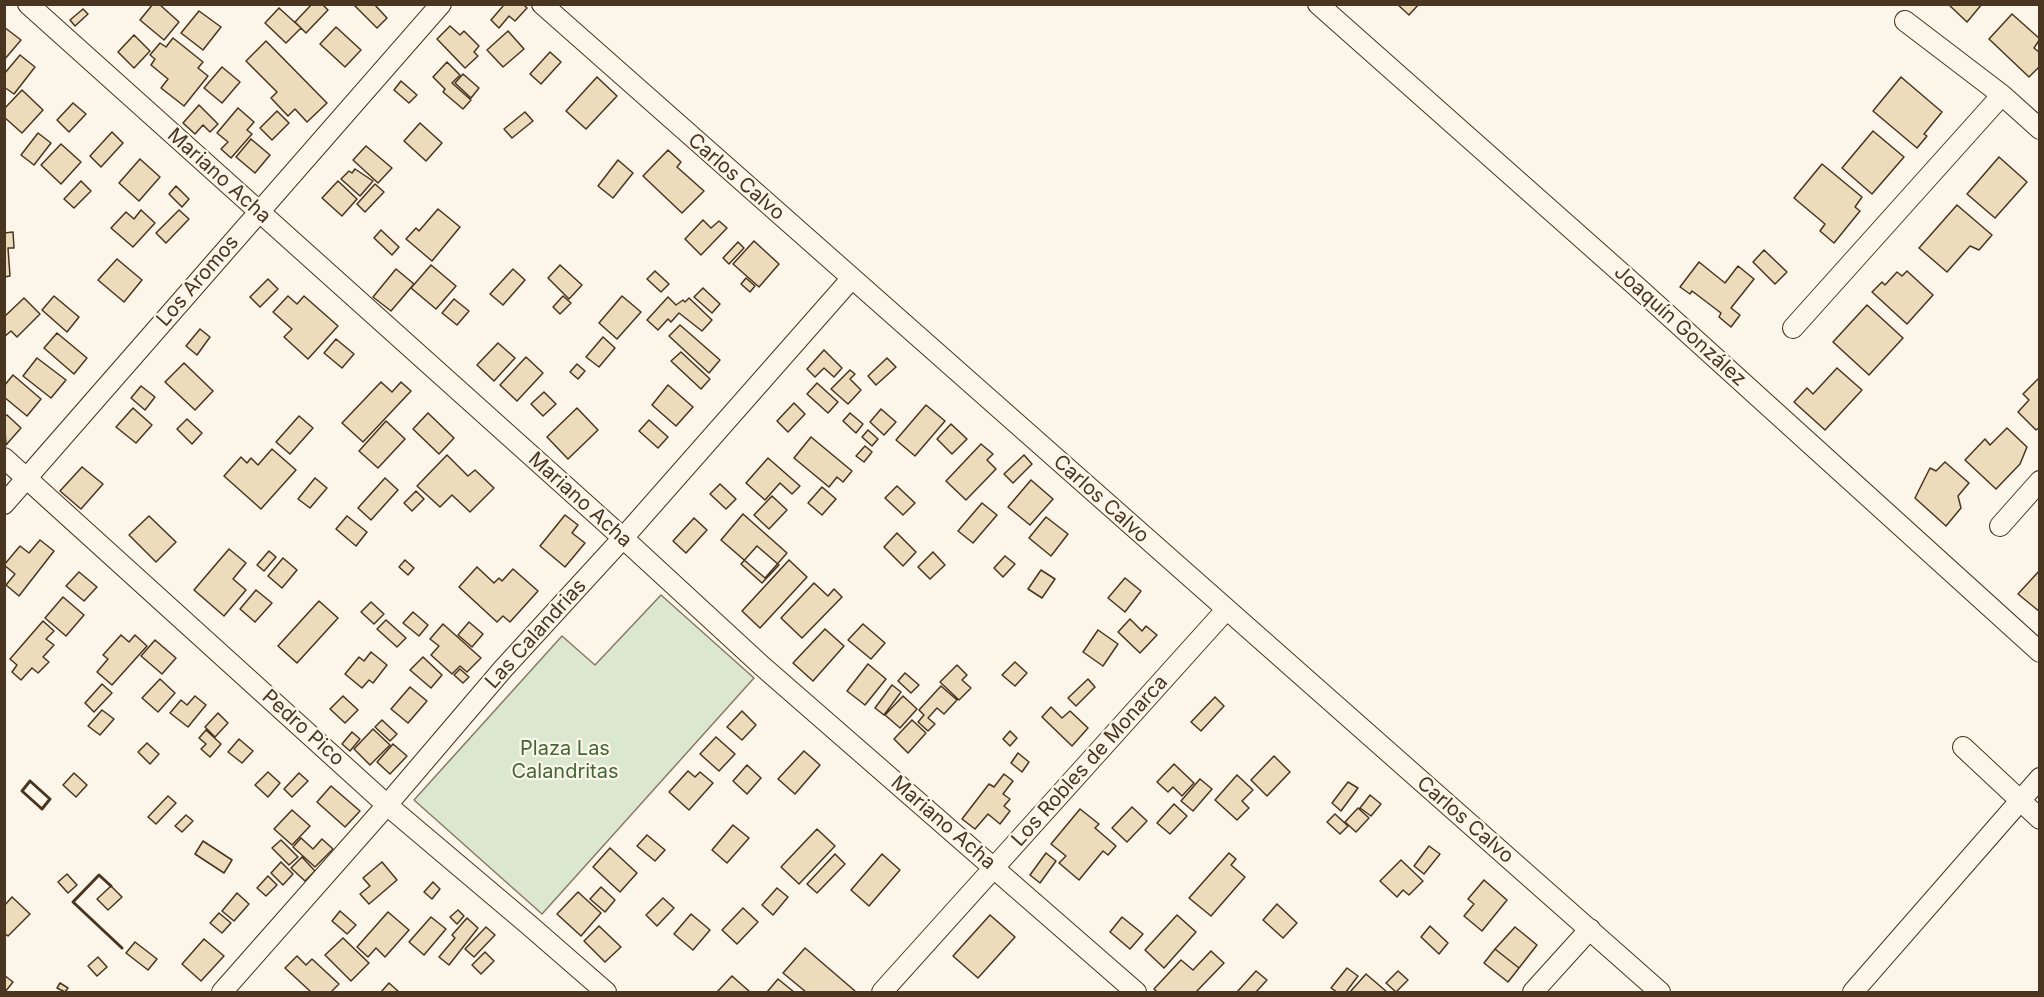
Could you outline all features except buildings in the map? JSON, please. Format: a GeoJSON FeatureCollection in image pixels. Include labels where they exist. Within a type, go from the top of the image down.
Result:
{"type":"FeatureCollection","features":[{"type":"Feature","properties":{"kind":"street","name":"Mariano Acha"},"geometry":{"type":"LineString","coordinates":[[28,4],[623,538],[762,666],[1136,993]]}},
{"type":"Feature","properties":{"kind":"street","name":"Los Aromos"},"geometry":{"type":"LineString","coordinates":[[4,504],[441,4]]}},
{"type":"Feature","properties":{"kind":"street","name":"Carlos Calvo"},"geometry":{"type":"LineString","coordinates":[[542,4],[1660,993]]}},
{"type":"Feature","properties":{"kind":"street","name":"Joaquín González"},"geometry":{"type":"LineString","coordinates":[[1318,4],[1636,286],[2040,652]]}},
{"type":"Feature","properties":{"kind":"street"},"geometry":{"type":"LineString","coordinates":[[1905,21],[2002,95],[2040,129]]}},
{"type":"Feature","properties":{"kind":"street"},"geometry":{"type":"LineString","coordinates":[[1792,328],[2002,95]]}},
{"type":"Feature","properties":{"kind":"street","name":"Las Calandrias"},"geometry":{"type":"LineString","coordinates":[[222,993],[503,669],[623,538],[852,278]]}},
{"type":"Feature","properties":{"kind":"street","name":"Pedro Pico"},"geometry":{"type":"LineString","coordinates":[[4,458],[387,805],[606,993]]}},
{"type":"Feature","properties":{"kind":"street"},"geometry":{"type":"LineString","coordinates":[[2000,526],[2040,481]]}},
{"type":"Feature","properties":{"kind":"street","name":"Los Robles de Monarca"},"geometry":{"type":"LineString","coordinates":[[882,993],[1226,610]]}},
{"type":"Feature","properties":{"kind":"street"},"geometry":{"type":"LineString","coordinates":[[1964,747],[2040,819]]}},
{"type":"Feature","properties":{"kind":"street"},"geometry":{"type":"LineString","coordinates":[[1853,993],[2040,778]]}},
{"type":"Feature","properties":{"kind":"street"},"geometry":{"type":"LineString","coordinates":[[1533,993],[1590,929]]}},
{"type":"Feature","properties":{"kind":"green space","name":"Plaza Las Calandritas"},"geometry":{"type":"Polygon","coordinates":[[[661,595],[754,678],[542,914],[414,800],[562,636],[595,665],[661,595]]]}},
{"type":"Feature","properties":{"kind":"wall"},"geometry":{"type":"LineString","coordinates":[[30,781],[50,799],[42,809],[22,791],[30,781]]}},
{"type":"Feature","properties":{"kind":"wall"},"geometry":{"type":"LineString","coordinates":[[111,886],[99,875],[73,902],[122,948]]}}]}
